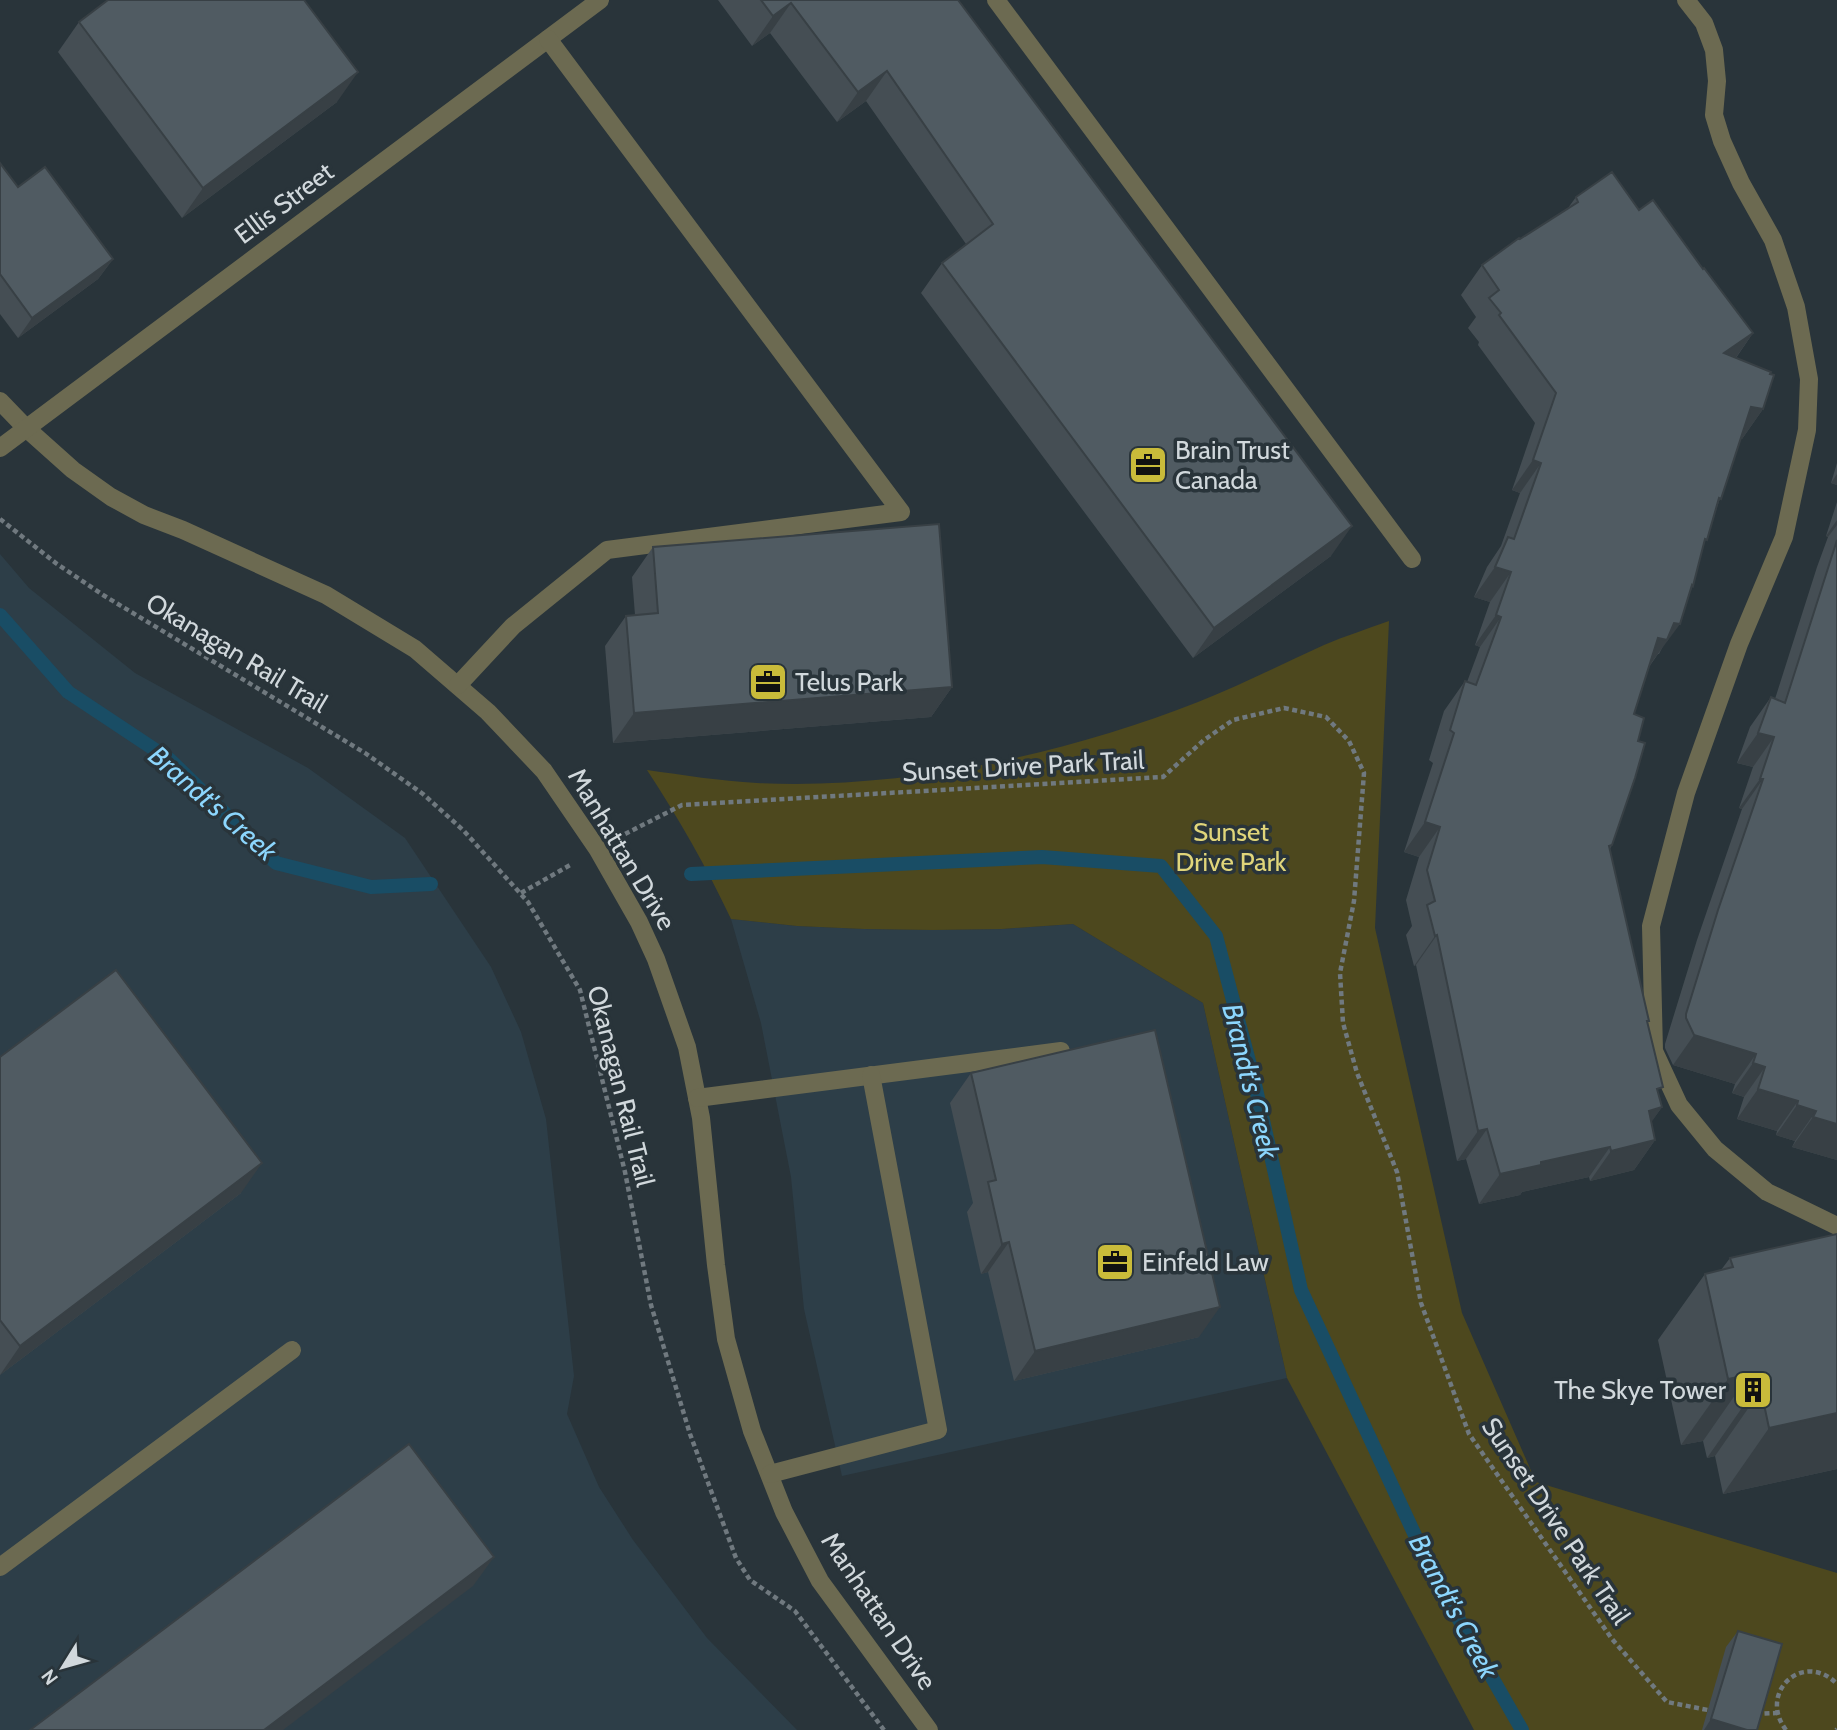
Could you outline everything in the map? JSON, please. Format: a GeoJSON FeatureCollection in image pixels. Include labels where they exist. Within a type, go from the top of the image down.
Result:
{"type":"FeatureCollection","features":[{"type":"Feature","properties":{"kind":"street","name":"Ellis Street"},"geometry":{"type":"LineString","coordinates":[[0,448],[600,0]]}},
{"type":"Feature","properties":{"kind":"street"},"geometry":{"type":"LineString","coordinates":[[996,0],[1412,559]]}},
{"type":"Feature","properties":{"kind":"street"},"geometry":{"type":"LineString","coordinates":[[1686,0],[1704,23],[1714,50],[1717,81],[1714,115],[1722,141],[1741,183],[1773,240],[1796,307],[1810,379],[1807,430],[1784,537],[1739,645],[1686,793],[1651,926],[1654,1051],[1679,1105],[1716,1149],[1767,1192],[1837,1226]]}},
{"type":"Feature","properties":{"kind":"street"},"geometry":{"type":"LineString","coordinates":[[458,685],[513,626],[607,550],[901,512],[548,39]]}},
{"type":"Feature","properties":{"kind":"street","name":"Manhattan Drive"},"geometry":{"type":"LineString","coordinates":[[0,401],[73,470],[111,497],[144,515],[326,595],[415,649],[488,712],[544,771],[598,850],[639,922],[656,958],[687,1047],[703,1131],[726,1339],[752,1432],[785,1512],[820,1581],[929,1730]]}},
{"type":"Feature","properties":{"kind":"street"},"geometry":{"type":"LineString","coordinates":[[697,1098],[1061,1051]]}},
{"type":"Feature","properties":{"kind":"street"},"geometry":{"type":"LineString","coordinates":[[769,1474],[938,1430],[871,1075]]}},
{"type":"Feature","properties":{"kind":"street"},"geometry":{"type":"LineString","coordinates":[[0,1567],[292,1350]]}},
{"type":"Feature","properties":{"kind":"path","name":"Okanagan Rail Trail"},"geometry":{"type":"LineString","coordinates":[[0,519],[57,564],[103,595],[365,753],[423,794],[463,830],[528,902],[580,990],[625,1172],[651,1305],[690,1434],[736,1558],[750,1580],[794,1611],[884,1730]]}},
{"type":"Feature","properties":{"kind":"path","name":"Sunset Drive Park Trail"},"geometry":{"type":"LineString","coordinates":[[643,825],[682,805],[1163,777],[1204,740],[1233,719],[1284,708],[1326,717],[1349,741],[1364,773],[1354,901],[1340,973],[1343,1023],[1357,1073],[1397,1172],[1421,1303],[1469,1434],[1612,1639],[1667,1702],[1720,1712]]}},
{"type":"Feature","properties":{"kind":"path"},"geometry":{"type":"LineString","coordinates":[[1786,1730],[1776,1713],[1776,1701],[1787,1680],[1808,1671],[1821,1673],[1837,1684]]}},
{"type":"Feature","properties":{"kind":"path"},"geometry":{"type":"LineString","coordinates":[[1755,1714],[1776,1713]]}},
{"type":"Feature","properties":{"kind":"shaded area"},"geometry":{"type":"Polygon","coordinates":[[[0,554],[29,588],[135,673],[308,768],[405,838],[491,967],[521,1032],[546,1119],[574,1376],[567,1414],[599,1487],[633,1540],[707,1638],[797,1730],[0,1730],[0,554]]]}},
{"type":"Feature","properties":{"kind":"shaded area"},"geometry":{"type":"Polygon","coordinates":[[[731,919],[864,929],[1002,929],[1073,924],[1203,1003],[1287,1378],[842,1476],[804,1309],[791,1177],[761,1023],[731,919]]]}},
{"type":"Feature","properties":{"kind":"green space","name":"Sunset Drive Park"},"geometry":{"type":"Polygon","coordinates":[[[1389,621],[1375,928],[1462,1313],[1536,1482],[1837,1573],[1837,1730],[1474,1730],[1287,1378],[1203,1003],[1073,924],[1002,929],[864,929],[731,919],[692,843],[647,770],[743,782],[812,784],[869,781],[982,765],[1038,753],[1146,721],[1214,695],[1332,642],[1389,621]]]}},
{"type":"Feature","properties":{"kind":"building"},"geometry":{"type":"Polygon","coordinates":[[[108,0],[304,0],[358,72],[203,188],[79,22],[108,0]]]}},
{"type":"Feature","properties":{"kind":"building"},"geometry":{"type":"Polygon","coordinates":[[[761,0],[958,0],[1352,526],[1214,628],[942,263],[993,224],[887,71],[858,92],[791,3],[773,16],[761,0]]]}},
{"type":"Feature","properties":{"kind":"building"},"geometry":{"type":"Polygon","coordinates":[[[0,163],[18,187],[45,167],[113,259],[32,318],[0,274],[0,163]]]}},
{"type":"Feature","properties":{"kind":"building"},"geometry":{"type":"Polygon","coordinates":[[[1612,172],[1639,210],[1653,200],[1753,333],[1724,353],[1774,375],[1763,409],[1751,407],[1707,540],[1705,539],[1680,624],[1674,623],[1667,640],[1658,638],[1634,714],[1644,718],[1638,741],[1645,743],[1612,845],[1609,846],[1663,1087],[1657,1089],[1662,1107],[1649,1111],[1655,1140],[1611,1151],[1610,1147],[1541,1162],[1541,1165],[1500,1174],[1487,1129],[1478,1131],[1437,935],[1435,936],[1427,905],[1435,901],[1427,870],[1440,827],[1425,822],[1454,733],[1450,730],[1465,681],[1476,685],[1501,617],[1496,615],[1511,572],[1495,567],[1508,537],[1514,539],[1541,463],[1533,460],[1556,393],[1489,298],[1499,290],[1482,265],[1519,238],[1578,202],[1576,197],[1612,172]]]}},
{"type":"Feature","properties":{"kind":"building","name":"Telus Park"},"geometry":{"type":"Polygon","coordinates":[[[939,524],[952,687],[634,713],[626,616],[658,613],[653,547],[939,524]]]}},
{"type":"Feature","properties":{"kind":"building"},"geometry":{"type":"Polygon","coordinates":[[[1837,540],[1837,1124],[1813,1117],[1816,1111],[1797,1105],[1798,1101],[1758,1089],[1765,1067],[1753,1063],[1756,1054],[1694,1035],[1686,1014],[1763,779],[1760,779],[1774,737],[1758,733],[1771,697],[1785,703],[1837,540]]]}},
{"type":"Feature","properties":{"kind":"building"},"geometry":{"type":"Polygon","coordinates":[[[116,970],[262,1163],[20,1346],[0,1320],[0,1057],[116,970]]]}},
{"type":"Feature","properties":{"kind":"building"},"geometry":{"type":"Polygon","coordinates":[[[1155,1030],[1220,1307],[1035,1351],[1009,1242],[1002,1244],[988,1182],[996,1180],[971,1073],[1155,1030]]]}},
{"type":"Feature","properties":{"kind":"building"},"geometry":{"type":"Polygon","coordinates":[[[1837,1234],[1837,1413],[1769,1428],[1761,1390],[1753,1392],[1749,1375],[1728,1379],[1705,1274],[1733,1267],[1730,1258],[1837,1234]]]}},
{"type":"Feature","properties":{"kind":"building"},"geometry":{"type":"Polygon","coordinates":[[[409,1444],[494,1557],[264,1730],[30,1730],[409,1444]]]}},
{"type":"Feature","properties":{"kind":"building"},"geometry":{"type":"Polygon","coordinates":[[[1738,1631],[1782,1644],[1757,1730],[1747,1730],[1711,1719],[1738,1631]]]}},
{"type":"Feature","properties":{"kind":"waterway","name":"Brandt's Creek"},"geometry":{"type":"LineString","coordinates":[[0,615],[68,692],[169,759],[276,863],[371,887],[431,884]]}},
{"type":"Feature","properties":{"kind":"waterway","name":"Brandt's Creek"},"geometry":{"type":"LineString","coordinates":[[691,874],[1042,857],[1161,866],[1216,936],[1254,1080],[1301,1290],[1434,1576],[1522,1730]]}},
{"type":"Feature","properties":{"kind":"place","name":"Brain Trust Canada"},"geometry":{"type":"Point","coordinates":[1148,465]}},
{"type":"Feature","properties":{"kind":"place","name":"Telus Park"},"geometry":{"type":"Point","coordinates":[768,682]}},
{"type":"Feature","properties":{"kind":"place","name":"Einfeld Law"},"geometry":{"type":"Point","coordinates":[1115,1262]}},
{"type":"Feature","properties":{"kind":"place","name":"The Skye Tower"},"geometry":{"type":"Point","coordinates":[1753,1390]}}]}
